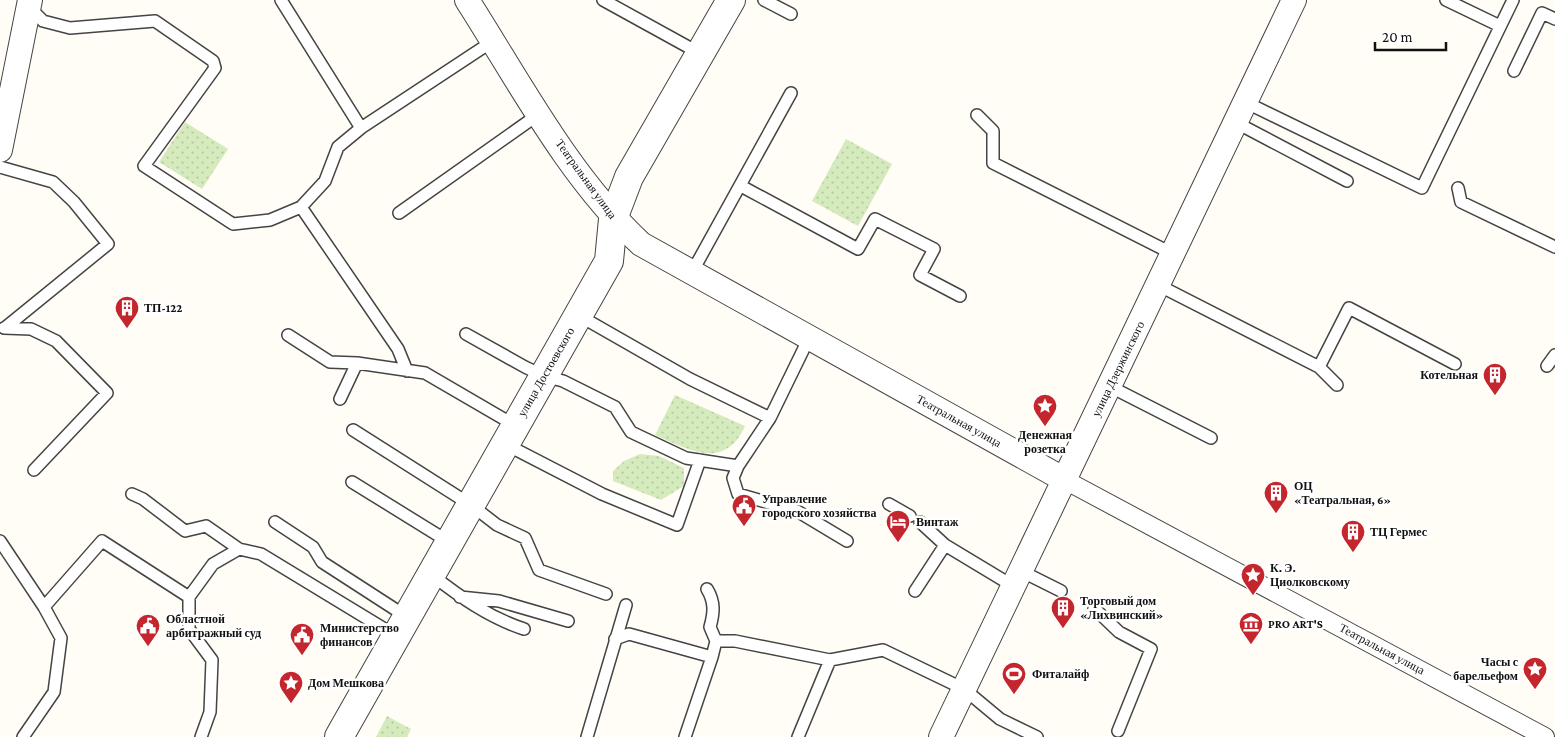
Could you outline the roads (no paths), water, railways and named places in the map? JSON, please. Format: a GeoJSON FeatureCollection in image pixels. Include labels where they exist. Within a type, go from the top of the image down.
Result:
{"type":"FeatureCollection","features":[{"type":"Feature","properties":{"kind":"street","name":"Театральная улица"},"geometry":{"type":"LineString","coordinates":[[467,0],[574,168],[614,219],[641,244],[691,274],[1065,480],[1545,737]]}},
{"type":"Feature","properties":{"kind":"street","name":"улица Достоевского"},"geometry":{"type":"LineString","coordinates":[[339,737],[609,261],[614,219],[629,177],[731,0]]}},
{"type":"Feature","properties":{"kind":"street","name":"улица Дзержинского"},"geometry":{"type":"LineString","coordinates":[[941,737],[1294,0]]}},
{"type":"Feature","properties":{"kind":"street"},"geometry":{"type":"LineString","coordinates":[[0,150],[30,4]]}},
{"type":"Feature","properties":{"kind":"lane"},"geometry":{"type":"LineString","coordinates":[[281,0],[361,128]]}},
{"type":"Feature","properties":{"kind":"lane"},"geometry":{"type":"LineString","coordinates":[[603,0],[701,54]]}},
{"type":"Feature","properties":{"kind":"lane"},"geometry":{"type":"LineString","coordinates":[[764,0],[791,14]]}},
{"type":"Feature","properties":{"kind":"lane"},"geometry":{"type":"LineString","coordinates":[[1446,0],[1500,26]]}},
{"type":"Feature","properties":{"kind":"lane"},"geometry":{"type":"LineString","coordinates":[[1240,112],[1422,188],[1513,0]]}},
{"type":"Feature","properties":{"kind":"lane"},"geometry":{"type":"LineString","coordinates":[[30,4],[43,21],[70,28],[155,21],[213,61],[215,68],[144,166],[233,224],[270,220],[301,207],[325,181],[338,147],[361,128],[493,41]]}},
{"type":"Feature","properties":{"kind":"lane"},"geometry":{"type":"LineString","coordinates":[[1514,71],[1542,13],[1555,19]]}},
{"type":"Feature","properties":{"kind":"lane"},"geometry":{"type":"LineString","coordinates":[[691,274],[791,93]]}},
{"type":"Feature","properties":{"kind":"lane"},"geometry":{"type":"LineString","coordinates":[[1240,112],[1347,181]]}},
{"type":"Feature","properties":{"kind":"lane"},"geometry":{"type":"LineString","coordinates":[[399,213],[539,114]]}},
{"type":"Feature","properties":{"kind":"lane"},"geometry":{"type":"LineString","coordinates":[[977,115],[993,131],[993,163],[1173,254]]}},
{"type":"Feature","properties":{"kind":"lane"},"geometry":{"type":"LineString","coordinates":[[0,167],[53,182],[74,202],[108,244],[3,329]]}},
{"type":"Feature","properties":{"kind":"lane"},"geometry":{"type":"LineString","coordinates":[[741,186],[858,249],[875,219],[934,249],[920,275],[960,296]]}},
{"type":"Feature","properties":{"kind":"lane"},"geometry":{"type":"LineString","coordinates":[[1458,188],[1462,202],[1555,247]]}},
{"type":"Feature","properties":{"kind":"lane"},"geometry":{"type":"LineString","coordinates":[[301,207],[398,350],[407,371]]}},
{"type":"Feature","properties":{"kind":"lane"},"geometry":{"type":"LineString","coordinates":[[1158,285],[1319,367],[1337,385]]}},
{"type":"Feature","properties":{"kind":"lane"},"geometry":{"type":"LineString","coordinates":[[1319,367],[1349,308],[1455,364]]}},
{"type":"Feature","properties":{"kind":"lane"},"geometry":{"type":"LineString","coordinates":[[578,315],[690,379],[770,418]]}},
{"type":"Feature","properties":{"kind":"lane"},"geometry":{"type":"LineString","coordinates":[[3,329],[31,329],[56,341],[107,393],[34,470]]}},
{"type":"Feature","properties":{"kind":"lane"},"geometry":{"type":"LineString","coordinates":[[466,334],[544,376],[563,381],[615,407],[631,432],[686,458],[738,466]]}},
{"type":"Feature","properties":{"kind":"lane"},"geometry":{"type":"LineString","coordinates":[[288,335],[330,362],[357,363],[425,374],[510,435],[602,494],[678,525],[700,460]]}},
{"type":"Feature","properties":{"kind":"lane"},"geometry":{"type":"LineString","coordinates":[[809,338],[770,418],[738,466],[733,478],[738,494],[797,512],[847,541]]}},
{"type":"Feature","properties":{"kind":"lane"},"geometry":{"type":"LineString","coordinates":[[1547,366],[1555,355]]}},
{"type":"Feature","properties":{"kind":"lane"},"geometry":{"type":"LineString","coordinates":[[340,399],[357,363]]}},
{"type":"Feature","properties":{"kind":"lane"},"geometry":{"type":"LineString","coordinates":[[1109,386],[1211,438]]}},
{"type":"Feature","properties":{"kind":"lane"},"geometry":{"type":"LineString","coordinates":[[353,430],[471,505],[491,521],[525,538],[539,570],[606,594]]}},
{"type":"Feature","properties":{"kind":"lane"},"geometry":{"type":"LineString","coordinates":[[352,482],[449,542]]}},
{"type":"Feature","properties":{"kind":"lane"},"geometry":{"type":"LineString","coordinates":[[132,494],[143,499],[185,531],[206,526],[239,549],[261,554],[402,626]]}},
{"type":"Feature","properties":{"kind":"lane"},"geometry":{"type":"LineString","coordinates":[[889,504],[915,519],[945,545],[1017,579],[1062,591]]}},
{"type":"Feature","properties":{"kind":"lane"},"geometry":{"type":"LineString","coordinates":[[274,522],[313,547],[322,562],[402,626]]}},
{"type":"Feature","properties":{"kind":"lane"},"geometry":{"type":"LineString","coordinates":[[0,541],[44,607],[61,638],[54,692],[23,737]]}},
{"type":"Feature","properties":{"kind":"lane"},"geometry":{"type":"LineString","coordinates":[[44,607],[102,541],[189,597]]}},
{"type":"Feature","properties":{"kind":"lane"},"geometry":{"type":"LineString","coordinates":[[914,591],[945,545]]}},
{"type":"Feature","properties":{"kind":"lane"},"geometry":{"type":"LineString","coordinates":[[201,737],[210,712],[212,660],[189,628],[189,597],[213,564],[239,549]]}},
{"type":"Feature","properties":{"kind":"lane"},"geometry":{"type":"LineString","coordinates":[[432,575],[460,597],[510,624],[524,629]]}},
{"type":"Feature","properties":{"kind":"lane"},"geometry":{"type":"LineString","coordinates":[[685,737],[716,641],[710,627],[714,614],[712,597],[707,589]]}},
{"type":"Feature","properties":{"kind":"lane"},"geometry":{"type":"LineString","coordinates":[[460,597],[499,601],[568,621]]}},
{"type":"Feature","properties":{"kind":"lane"},"geometry":{"type":"LineString","coordinates":[[587,737],[626,605]]}},
{"type":"Feature","properties":{"kind":"lane"},"geometry":{"type":"LineString","coordinates":[[1094,608],[1118,632],[1152,649],[1118,731]]}},
{"type":"Feature","properties":{"kind":"lane"},"geometry":{"type":"LineString","coordinates":[[615,639],[629,634],[712,657]]}},
{"type":"Feature","properties":{"kind":"lane"},"geometry":{"type":"LineString","coordinates":[[716,641],[735,641],[830,660],[883,650],[964,689],[1000,719],[1037,737]]}},
{"type":"Feature","properties":{"kind":"lane"},"geometry":{"type":"LineString","coordinates":[[798,737],[830,660]]}},
{"type":"Feature","properties":{"kind":"place","name":"ТП-122"},"geometry":{"type":"Point","coordinates":[127,329]}},
{"type":"Feature","properties":{"kind":"place","name":"Котельная"},"geometry":{"type":"Point","coordinates":[1495,396]}},
{"type":"Feature","properties":{"kind":"place","name":"Денежная розетка"},"geometry":{"type":"Point","coordinates":[1045,427]}},
{"type":"Feature","properties":{"kind":"place","name":"ОЦ «Театральная, 6»"},"geometry":{"type":"Point","coordinates":[1276,514]}},
{"type":"Feature","properties":{"kind":"place","name":"Управление городского хозяйства"},"geometry":{"type":"Point","coordinates":[744,527]}},
{"type":"Feature","properties":{"kind":"place","name":"Винтаж"},"geometry":{"type":"Point","coordinates":[898,543]}},
{"type":"Feature","properties":{"kind":"place","name":"ТЦ Гермес"},"geometry":{"type":"Point","coordinates":[1353,553]}},
{"type":"Feature","properties":{"kind":"place","name":"К. Э. Циолковскому"},"geometry":{"type":"Point","coordinates":[1253,596]}},
{"type":"Feature","properties":{"kind":"place","name":"Торговый дом «Лихвинский»"},"geometry":{"type":"Point","coordinates":[1063,629]}},
{"type":"Feature","properties":{"kind":"place","name":"PRO ART'S"},"geometry":{"type":"Point","coordinates":[1251,645]}},
{"type":"Feature","properties":{"kind":"place","name":"Областной арбитражный суд"},"geometry":{"type":"Point","coordinates":[148,647]}},
{"type":"Feature","properties":{"kind":"place","name":"Министерство финансов"},"geometry":{"type":"Point","coordinates":[302,656]}},
{"type":"Feature","properties":{"kind":"place","name":"Часы с барельефом"},"geometry":{"type":"Point","coordinates":[1535,690]}},
{"type":"Feature","properties":{"kind":"place","name":"Фиталайф"},"geometry":{"type":"Point","coordinates":[1014,695]}},
{"type":"Feature","properties":{"kind":"place","name":"Дом Мешкова"},"geometry":{"type":"Point","coordinates":[291,704]}}]}
